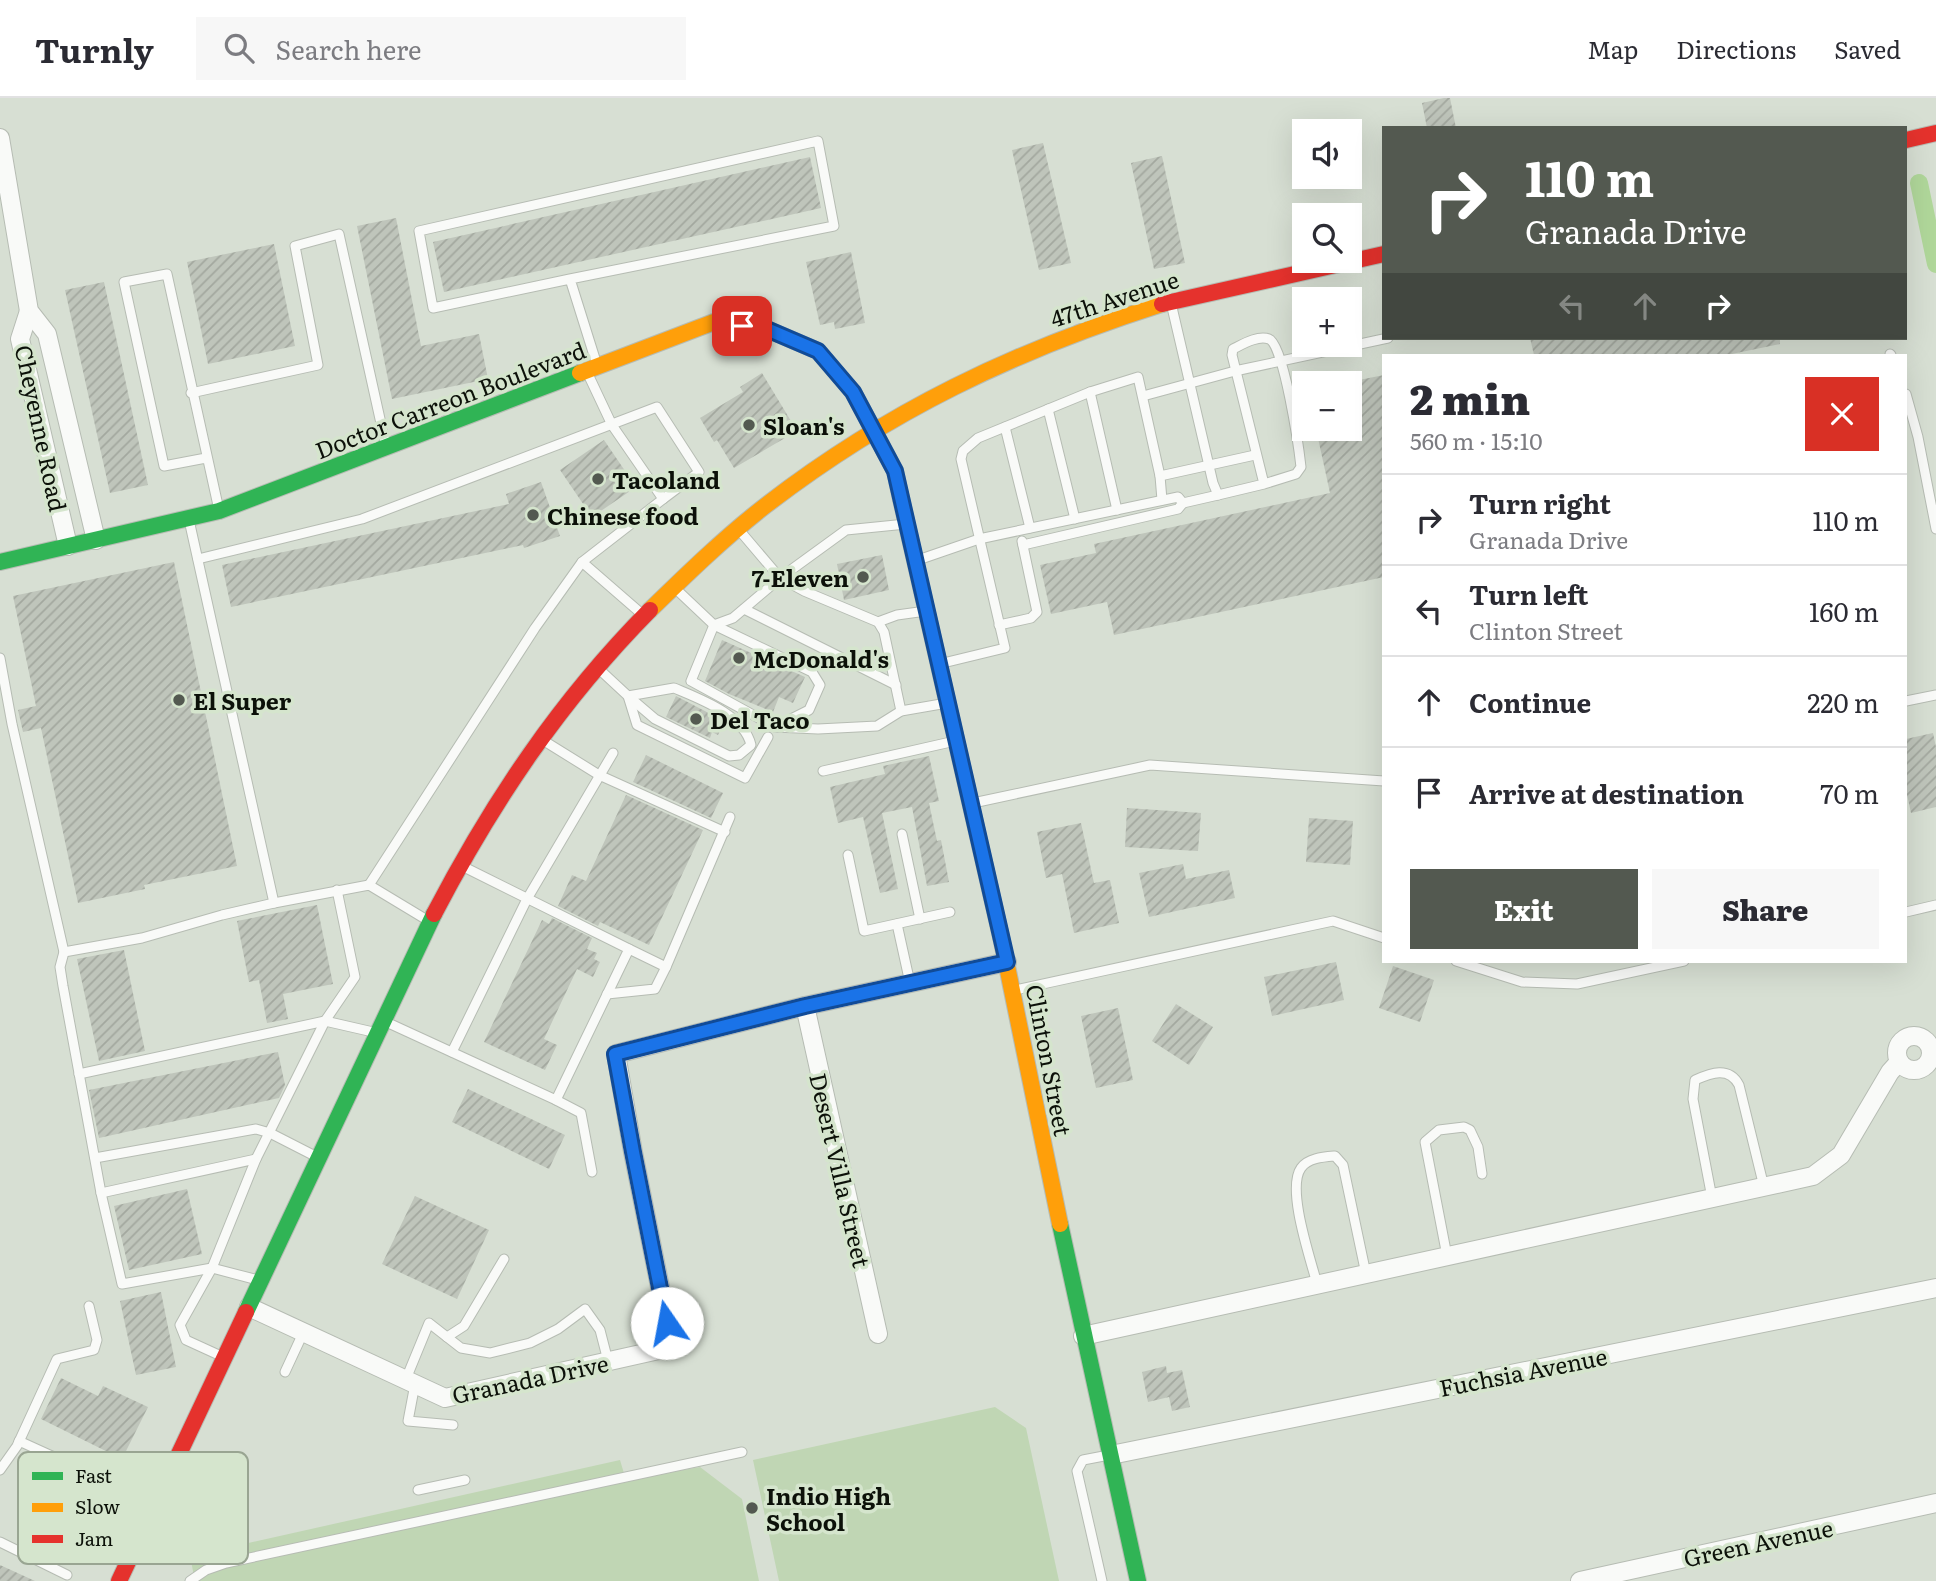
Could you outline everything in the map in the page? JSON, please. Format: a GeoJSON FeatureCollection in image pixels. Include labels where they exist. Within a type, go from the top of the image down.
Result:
{"type":"FeatureCollection","features":[{"type":"Feature","properties":{"kind":"main road"},"geometry":{"type":"LineString","coordinates":[[1907,140],[1936,134]]}},
{"type":"Feature","properties":{"kind":"main road","name":"47th Avenue"},"geometry":{"type":"LineString","coordinates":[[180,1452],[318,1158],[460,865],[498,800],[540,738],[596,666],[673,586],[737,527],[841,449],[942,391],[1002,362],[1101,323],[1171,301],[1382,254]]}},
{"type":"Feature","properties":{"kind":"main road","name":"Doctor Carreon Boulevard"},"geometry":{"type":"LineString","coordinates":[[0,562],[219,511],[714,322],[769,330],[818,351],[853,392],[874,430]]}},
{"type":"Feature","properties":{"kind":"main road","name":"Clinton Street"},"geometry":{"type":"LineString","coordinates":[[874,430],[895,471],[928,610],[1007,962],[1083,1336],[1138,1581]]}},
{"type":"Feature","properties":{"kind":"main road","name":"47th Avenue"},"geometry":{"type":"LineString","coordinates":[[119,1581],[127,1564]]}},
{"type":"Feature","properties":{"kind":"street","name":"Cheyenne Road"},"geometry":{"type":"LineString","coordinates":[[0,138],[29,311],[20,339],[68,547]]}},
{"type":"Feature","properties":{"kind":"street","name":"Cheyenne Road"},"geometry":{"type":"LineString","coordinates":[[29,311],[47,334],[96,540]]}},
{"type":"Feature","properties":{"kind":"street","name":"Granada Drive"},"geometry":{"type":"LineString","coordinates":[[250,1307],[445,1398],[673,1347],[615,1054],[805,1006],[1007,962]]}},
{"type":"Feature","properties":{"kind":"street","name":"Desert Villa Street"},"geometry":{"type":"LineString","coordinates":[[805,1006],[878,1334]]}},
{"type":"Feature","properties":{"kind":"street"},"geometry":{"type":"LineString","coordinates":[[1083,1336],[1813,1176],[1841,1155],[1890,1072],[1899,1062]]}},
{"type":"Feature","properties":{"kind":"street","name":"Fuchsia Avenue"},"geometry":{"type":"LineString","coordinates":[[1111,1455],[1936,1288]]}},
{"type":"Feature","properties":{"kind":"street","name":"Green Avenue"},"geometry":{"type":"LineString","coordinates":[[1580,1581],[1936,1503]]}},
{"type":"Feature","properties":{"kind":"lane"},"geometry":{"type":"LineString","coordinates":[[818,141],[834,226],[570,279],[433,308],[419,231],[818,141]]}},
{"type":"Feature","properties":{"kind":"lane"},"geometry":{"type":"LineString","coordinates":[[191,393],[318,365],[295,246],[339,234],[387,447]]}},
{"type":"Feature","properties":{"kind":"lane"},"geometry":{"type":"LineString","coordinates":[[206,458],[164,466],[124,282],[167,274],[219,511]]}},
{"type":"Feature","properties":{"kind":"lane"},"geometry":{"type":"LineString","coordinates":[[570,279],[592,369],[612,425],[663,499]]}},
{"type":"Feature","properties":{"kind":"lane"},"geometry":{"type":"LineString","coordinates":[[1171,301],[1217,495]]}},
{"type":"Feature","properties":{"kind":"lane"},"geometry":{"type":"LineString","coordinates":[[1023,545],[1178,509],[1183,503],[1264,484],[1296,474],[1301,467],[1281,361],[1274,342],[1268,339],[1250,341],[1233,349],[1235,371],[1264,484]]}},
{"type":"Feature","properties":{"kind":"lane"},"geometry":{"type":"LineString","coordinates":[[1143,396],[1235,371],[1382,339]]}},
{"type":"Feature","properties":{"kind":"lane"},"geometry":{"type":"LineString","coordinates":[[939,664],[1005,648],[961,459],[963,451],[978,438],[1090,392],[1138,377],[1160,476],[1162,500]]}},
{"type":"Feature","properties":{"kind":"lane"},"geometry":{"type":"LineString","coordinates":[[1090,392],[1117,510]]}},
{"type":"Feature","properties":{"kind":"lane"},"geometry":{"type":"LineString","coordinates":[[1907,398],[1936,529]]}},
{"type":"Feature","properties":{"kind":"lane"},"geometry":{"type":"LineString","coordinates":[[198,559],[362,519],[657,407],[699,472],[582,562],[535,628],[369,885]]}},
{"type":"Feature","properties":{"kind":"lane"},"geometry":{"type":"LineString","coordinates":[[1048,409],[1075,519]]}},
{"type":"Feature","properties":{"kind":"lane"},"geometry":{"type":"LineString","coordinates":[[999,625],[1031,618],[1037,612],[1023,545],[1025,529],[1005,427]]}},
{"type":"Feature","properties":{"kind":"lane"},"geometry":{"type":"LineString","coordinates":[[1160,476],[1255,455]]}},
{"type":"Feature","properties":{"kind":"lane"},"geometry":{"type":"LineString","coordinates":[[916,560],[979,539],[1178,496],[1183,503]]}},
{"type":"Feature","properties":{"kind":"lane"},"geometry":{"type":"LineString","coordinates":[[189,519],[274,903]]}},
{"type":"Feature","properties":{"kind":"lane"},"geometry":{"type":"LineString","coordinates":[[908,524],[846,530],[780,578],[733,618],[715,625],[691,681],[775,727],[818,729],[877,726],[901,711],[948,703]]}},
{"type":"Feature","properties":{"kind":"lane"},"geometry":{"type":"LineString","coordinates":[[737,527],[780,578],[878,622],[884,632],[901,711]]}},
{"type":"Feature","properties":{"kind":"lane"},"geometry":{"type":"LineString","coordinates":[[582,562],[644,616]]}},
{"type":"Feature","properties":{"kind":"lane"},"geometry":{"type":"LineString","coordinates":[[673,586],[715,625],[812,672],[820,685],[809,710],[775,727]]}},
{"type":"Feature","properties":{"kind":"lane"},"geometry":{"type":"LineString","coordinates":[[744,609],[896,685]]}},
{"type":"Feature","properties":{"kind":"lane"},"geometry":{"type":"LineString","coordinates":[[878,622],[897,615],[928,610]]}},
{"type":"Feature","properties":{"kind":"lane"},"geometry":{"type":"LineString","coordinates":[[0,658],[12,724],[65,952],[60,967],[101,1193],[122,1284],[212,1268],[261,1281]]}},
{"type":"Feature","properties":{"kind":"lane"},"geometry":{"type":"LineString","coordinates":[[596,666],[628,696],[655,719],[729,756],[739,755],[751,744],[749,734],[738,722],[674,688],[628,696]]}},
{"type":"Feature","properties":{"kind":"lane"},"geometry":{"type":"LineString","coordinates":[[1907,701],[1936,695]]}},
{"type":"Feature","properties":{"kind":"lane"},"geometry":{"type":"LineString","coordinates":[[628,696],[637,725],[745,778],[768,737]]}},
{"type":"Feature","properties":{"kind":"lane"},"geometry":{"type":"LineString","coordinates":[[540,738],[599,775],[724,832]]}},
{"type":"Feature","properties":{"kind":"lane"},"geometry":{"type":"LineString","coordinates":[[823,771],[957,740]]}},
{"type":"Feature","properties":{"kind":"lane"},"geometry":{"type":"LineString","coordinates":[[452,1052],[527,899],[613,753]]}},
{"type":"Feature","properties":{"kind":"lane"},"geometry":{"type":"LineString","coordinates":[[971,803],[1150,765],[1382,781]]}},
{"type":"Feature","properties":{"kind":"lane"},"geometry":{"type":"LineString","coordinates":[[607,994],[655,989],[730,817]]}},
{"type":"Feature","properties":{"kind":"lane"},"geometry":{"type":"LineString","coordinates":[[902,834],[920,919]]}},
{"type":"Feature","properties":{"kind":"lane"},"geometry":{"type":"LineString","coordinates":[[848,855],[864,931],[950,912]]}},
{"type":"Feature","properties":{"kind":"lane"},"geometry":{"type":"LineString","coordinates":[[460,865],[666,967]]}},
{"type":"Feature","properties":{"kind":"lane"},"geometry":{"type":"LineString","coordinates":[[65,952],[142,938],[222,915],[369,885],[431,923]]}},
{"type":"Feature","properties":{"kind":"lane"},"geometry":{"type":"LineString","coordinates":[[225,1358],[186,1340],[180,1325],[212,1268],[256,1159],[326,1021],[355,977],[337,890]]}},
{"type":"Feature","properties":{"kind":"lane"},"geometry":{"type":"LineString","coordinates":[[1907,912],[1936,905]]}},
{"type":"Feature","properties":{"kind":"lane"},"geometry":{"type":"LineString","coordinates":[[1013,990],[1334,921],[1382,937]]}},
{"type":"Feature","properties":{"kind":"lane"},"geometry":{"type":"LineString","coordinates":[[897,924],[910,983]]}},
{"type":"Feature","properties":{"kind":"lane"},"geometry":{"type":"LineString","coordinates":[[556,1100],[629,949]]}},
{"type":"Feature","properties":{"kind":"lane"},"geometry":{"type":"LineString","coordinates":[[1462,963],[1522,982],[1577,984],[1675,963]]}},
{"type":"Feature","properties":{"kind":"lane"},"geometry":{"type":"LineString","coordinates":[[79,1074],[326,1021],[381,1027],[452,1052],[582,1113],[592,1172]]}},
{"type":"Feature","properties":{"kind":"lane"},"geometry":{"type":"LineString","coordinates":[[1712,1198],[1693,1099],[1695,1080],[1710,1073],[1723,1072],[1734,1076],[1739,1085],[1764,1186]]}},
{"type":"Feature","properties":{"kind":"lane"},"geometry":{"type":"LineString","coordinates":[[1447,1256],[1425,1142],[1439,1130],[1464,1127],[1470,1130],[1478,1147],[1482,1174]]}},
{"type":"Feature","properties":{"kind":"lane"},"geometry":{"type":"LineString","coordinates":[[95,1158],[256,1129],[270,1133],[318,1158]]}},
{"type":"Feature","properties":{"kind":"lane"},"geometry":{"type":"LineString","coordinates":[[1317,1284],[1297,1209],[1296,1178],[1302,1166],[1319,1157],[1335,1156],[1342,1165],[1366,1274]]}},
{"type":"Feature","properties":{"kind":"lane"},"geometry":{"type":"LineString","coordinates":[[101,1193],[256,1159]]}},
{"type":"Feature","properties":{"kind":"lane"},"geometry":{"type":"LineString","coordinates":[[447,1337],[464,1326],[504,1259]]}},
{"type":"Feature","properties":{"kind":"lane"},"geometry":{"type":"LineString","coordinates":[[0,1470],[19,1441],[57,1359],[94,1350],[97,1340],[89,1307]]}},
{"type":"Feature","properties":{"kind":"lane"},"geometry":{"type":"LineString","coordinates":[[453,1425],[408,1421],[411,1382],[429,1323],[461,1348],[490,1353],[530,1343],[558,1329],[585,1309],[600,1330],[608,1362]]}},
{"type":"Feature","properties":{"kind":"lane"},"geometry":{"type":"LineString","coordinates":[[285,1372],[304,1331]]}},
{"type":"Feature","properties":{"kind":"lane"},"geometry":{"type":"LineString","coordinates":[[19,1441],[44,1452]]}},
{"type":"Feature","properties":{"kind":"lane"},"geometry":{"type":"LineString","coordinates":[[248,1558],[742,1452]]}},
{"type":"Feature","properties":{"kind":"lane"},"geometry":{"type":"LineString","coordinates":[[1102,1581],[1077,1471],[1083,1460],[1111,1455]]}},
{"type":"Feature","properties":{"kind":"lane"},"geometry":{"type":"LineString","coordinates":[[418,1490],[465,1480]]}},
{"type":"Feature","properties":{"kind":"lane"},"geometry":{"type":"LineString","coordinates":[[0,1542],[18,1551]]}},
{"type":"Feature","properties":{"kind":"lane"},"geometry":{"type":"LineString","coordinates":[[45,1564],[67,1575]]}},
{"type":"Feature","properties":{"kind":"lane"},"geometry":{"type":"LineString","coordinates":[[190,1581],[206,1570],[223,1564]]}},
{"type":"Feature","properties":{"kind":"green space"},"geometry":{"type":"Polygon","coordinates":[[[995,1407],[1026,1428],[1059,1581],[779,1581],[753,1460],[995,1407]]]}},
{"type":"Feature","properties":{"kind":"green space"},"geometry":{"type":"Polygon","coordinates":[[[620,1460],[626,1480],[700,1467],[742,1499],[759,1581],[195,1581],[192,1564],[248,1564],[248,1543],[620,1460]]]}},
{"type":"Feature","properties":{"kind":"building"},"geometry":{"type":"Polygon","coordinates":[[[1450,98],[1456,126],[1427,126],[1422,103],[1450,98]]]}},
{"type":"Feature","properties":{"kind":"building"},"geometry":{"type":"Polygon","coordinates":[[[1043,143],[1071,263],[1039,270],[1012,150],[1043,143]]]}},
{"type":"Feature","properties":{"kind":"building"},"geometry":{"type":"Polygon","coordinates":[[[1162,156],[1185,263],[1154,269],[1131,163],[1162,156]]]}},
{"type":"Feature","properties":{"kind":"building"},"geometry":{"type":"Polygon","coordinates":[[[810,157],[821,208],[444,292],[433,242],[810,157]]]}},
{"type":"Feature","properties":{"kind":"building"},"geometry":{"type":"Polygon","coordinates":[[[396,218],[421,346],[479,334],[488,379],[392,399],[357,226],[396,218]]]}},
{"type":"Feature","properties":{"kind":"building"},"geometry":{"type":"Polygon","coordinates":[[[274,244],[295,346],[208,364],[187,262],[274,244]]]}},
{"type":"Feature","properties":{"kind":"building"},"geometry":{"type":"Polygon","coordinates":[[[851,252],[865,323],[835,329],[834,322],[820,325],[806,262],[851,252]]]}},
{"type":"Feature","properties":{"kind":"building"},"geometry":{"type":"Polygon","coordinates":[[[104,282],[148,485],[110,493],[65,290],[104,282]]]}},
{"type":"Feature","properties":{"kind":"building"},"geometry":{"type":"Polygon","coordinates":[[[1530,340],[1780,340],[1780,344],[1732,354],[1534,354],[1530,340]]]}},
{"type":"Feature","properties":{"kind":"building","name":"Sloan's"},"geometry":{"type":"Polygon","coordinates":[[[762,373],[797,431],[734,468],[700,418],[743,392],[740,387],[762,373]]]}},
{"type":"Feature","properties":{"kind":"building"},"geometry":{"type":"Polygon","coordinates":[[[1382,375],[1382,577],[1114,635],[1107,602],[1051,614],[1040,565],[1096,553],[1094,544],[1330,493],[1319,441],[1362,441],[1362,379],[1382,375]]]}},
{"type":"Feature","properties":{"kind":"building","name":"Tacoland"},"geometry":{"type":"Polygon","coordinates":[[[604,440],[636,487],[592,517],[560,470],[604,440]]]}},
{"type":"Feature","properties":{"kind":"building"},"geometry":{"type":"Polygon","coordinates":[[[541,482],[560,536],[524,548],[523,545],[231,607],[222,565],[509,504],[506,494],[541,482]]]}},
{"type":"Feature","properties":{"kind":"building","name":"7-Eleven"},"geometry":{"type":"Polygon","coordinates":[[[882,555],[889,590],[844,600],[837,564],[882,555]]]}},
{"type":"Feature","properties":{"kind":"building"},"geometry":{"type":"Polygon","coordinates":[[[174,562],[237,866],[144,885],[145,889],[78,903],[41,728],[23,732],[18,710],[36,706],[13,596],[174,562]]]}},
{"type":"Feature","properties":{"kind":"building","name":"McDonald's"},"geometry":{"type":"Polygon","coordinates":[[[722,640],[805,677],[793,703],[779,697],[773,712],[705,681],[722,640]]]}},
{"type":"Feature","properties":{"kind":"building","name":"Del Taco"},"geometry":{"type":"Polygon","coordinates":[[[676,696],[724,721],[718,735],[712,732],[710,738],[666,717],[676,696]]]}},
{"type":"Feature","properties":{"kind":"building"},"geometry":{"type":"Polygon","coordinates":[[[1933,733],[1936,747],[1936,807],[1911,813],[1907,795],[1907,739],[1933,733]]]}},
{"type":"Feature","properties":{"kind":"building"},"geometry":{"type":"Polygon","coordinates":[[[646,755],[723,793],[711,818],[633,782],[646,755]]]}},
{"type":"Feature","properties":{"kind":"building"},"geometry":{"type":"Polygon","coordinates":[[[929,756],[939,801],[929,803],[937,841],[941,840],[949,882],[927,886],[912,807],[882,813],[898,889],[880,893],[863,817],[838,823],[830,787],[885,774],[883,766],[929,756]]]}},
{"type":"Feature","properties":{"kind":"building"},"geometry":{"type":"Polygon","coordinates":[[[626,795],[703,830],[649,945],[600,922],[598,926],[558,906],[572,875],[586,881],[626,795]]]}},
{"type":"Feature","properties":{"kind":"building"},"geometry":{"type":"Polygon","coordinates":[[[1127,808],[1201,813],[1198,851],[1125,847],[1127,808]]]}},
{"type":"Feature","properties":{"kind":"building"},"geometry":{"type":"Polygon","coordinates":[[[1309,818],[1353,821],[1350,865],[1306,862],[1309,818]]]}},
{"type":"Feature","properties":{"kind":"building"},"geometry":{"type":"Polygon","coordinates":[[[1081,823],[1094,883],[1110,880],[1119,923],[1074,933],[1062,874],[1046,878],[1037,832],[1081,823]]]}},
{"type":"Feature","properties":{"kind":"building"},"geometry":{"type":"Polygon","coordinates":[[[1183,864],[1186,879],[1229,870],[1235,898],[1149,917],[1139,873],[1183,864]]]}},
{"type":"Feature","properties":{"kind":"building"},"geometry":{"type":"Polygon","coordinates":[[[317,905],[333,984],[283,994],[288,1019],[267,1023],[259,980],[249,982],[237,921],[317,905]]]}},
{"type":"Feature","properties":{"kind":"building"},"geometry":{"type":"Polygon","coordinates":[[[552,918],[592,938],[587,949],[597,953],[594,959],[600,962],[593,977],[577,969],[544,1039],[557,1045],[545,1070],[484,1042],[542,920],[549,924],[552,918]]]}},
{"type":"Feature","properties":{"kind":"building"},"geometry":{"type":"Polygon","coordinates":[[[124,950],[145,1051],[99,1061],[77,959],[124,950]]]}},
{"type":"Feature","properties":{"kind":"building"},"geometry":{"type":"Polygon","coordinates":[[[1336,962],[1344,1000],[1272,1016],[1264,977],[1336,962]]]}},
{"type":"Feature","properties":{"kind":"building"},"geometry":{"type":"Polygon","coordinates":[[[1393,966],[1434,980],[1420,1022],[1379,1008],[1393,966]]]}},
{"type":"Feature","properties":{"kind":"building"},"geometry":{"type":"Polygon","coordinates":[[[1176,1004],[1213,1027],[1189,1065],[1152,1041],[1176,1004]]]}},
{"type":"Feature","properties":{"kind":"building"},"geometry":{"type":"Polygon","coordinates":[[[1118,1008],[1133,1080],[1096,1088],[1081,1016],[1118,1008]]]}},
{"type":"Feature","properties":{"kind":"building"},"geometry":{"type":"Polygon","coordinates":[[[278,1052],[285,1085],[279,1098],[99,1138],[89,1090],[278,1052]]]}},
{"type":"Feature","properties":{"kind":"building"},"geometry":{"type":"Polygon","coordinates":[[[468,1089],[565,1135],[549,1169],[452,1122],[468,1089]]]}},
{"type":"Feature","properties":{"kind":"building"},"geometry":{"type":"Polygon","coordinates":[[[187,1189],[202,1254],[129,1270],[114,1206],[187,1189]]]}},
{"type":"Feature","properties":{"kind":"building"},"geometry":{"type":"Polygon","coordinates":[[[415,1196],[489,1230],[457,1299],[382,1264],[415,1196]]]}},
{"type":"Feature","properties":{"kind":"building"},"geometry":{"type":"Polygon","coordinates":[[[161,1292],[176,1367],[136,1375],[120,1301],[161,1292]]]}},
{"type":"Feature","properties":{"kind":"building"},"geometry":{"type":"Polygon","coordinates":[[[1166,1366],[1167,1373],[1182,1370],[1190,1407],[1172,1411],[1169,1397],[1148,1402],[1142,1372],[1166,1366]]]}},
{"type":"Feature","properties":{"kind":"building"},"geometry":{"type":"Polygon","coordinates":[[[61,1378],[98,1396],[103,1386],[148,1407],[126,1452],[108,1452],[41,1419],[61,1378]]]}},
{"type":"Feature","properties":{"kind":"building"},"geometry":{"type":"Polygon","coordinates":[[[0,1565],[35,1581],[0,1581],[0,1565]]]}},
{"type":"Feature","properties":{"kind":"waterway"},"geometry":{"type":"LineString","coordinates":[[1919,183],[1936,264]]}},
{"type":"Feature","properties":{"kind":"traffic: fast"},"geometry":{"type":"LineString","coordinates":[[0,562],[219,511],[580,373]]}},
{"type":"Feature","properties":{"kind":"traffic: fast"},"geometry":{"type":"LineString","coordinates":[[901,499],[1001,937]]}},
{"type":"Feature","properties":{"kind":"traffic: fast"},"geometry":{"type":"LineString","coordinates":[[246,1312],[434,914]]}},
{"type":"Feature","properties":{"kind":"traffic: fast"},"geometry":{"type":"LineString","coordinates":[[1060,1224],[1138,1581]]}},
{"type":"Feature","properties":{"kind":"traffic: slow"},"geometry":{"type":"LineString","coordinates":[[650,610],[750,518],[858,441],[954,387],[1004,364],[1107,322],[1162,304]]}},
{"type":"Feature","properties":{"kind":"traffic: slow"},"geometry":{"type":"LineString","coordinates":[[580,373],[714,322],[769,330],[818,351],[853,392],[895,471],[901,499]]}},
{"type":"Feature","properties":{"kind":"traffic: slow"},"geometry":{"type":"LineString","coordinates":[[1001,937],[1060,1224]]}},
{"type":"Feature","properties":{"kind":"traffic: jam"},"geometry":{"type":"LineString","coordinates":[[1907,140],[1936,133]]}},
{"type":"Feature","properties":{"kind":"traffic: jam"},"geometry":{"type":"LineString","coordinates":[[1162,304],[1382,254]]}},
{"type":"Feature","properties":{"kind":"traffic: jam"},"geometry":{"type":"LineString","coordinates":[[434,914],[480,832],[530,754],[587,680],[650,610]]}},
{"type":"Feature","properties":{"kind":"traffic: jam"},"geometry":{"type":"LineString","coordinates":[[180,1452],[246,1312]]}},
{"type":"Feature","properties":{"kind":"traffic: jam"},"geometry":{"type":"LineString","coordinates":[[119,1581],[127,1564]]}},
{"type":"Feature","properties":{"kind":"place","name":"Sloan's"},"geometry":{"type":"Point","coordinates":[749,425]}},
{"type":"Feature","properties":{"kind":"place","name":"Tacoland"},"geometry":{"type":"Point","coordinates":[598,479]}},
{"type":"Feature","properties":{"kind":"place","name":"Chinese food"},"geometry":{"type":"Point","coordinates":[533,515]}},
{"type":"Feature","properties":{"kind":"place","name":"7-Eleven"},"geometry":{"type":"Point","coordinates":[863,577]}},
{"type":"Feature","properties":{"kind":"place","name":"McDonald's"},"geometry":{"type":"Point","coordinates":[739,658]}},
{"type":"Feature","properties":{"kind":"place","name":"El Super"},"geometry":{"type":"Point","coordinates":[179,700]}},
{"type":"Feature","properties":{"kind":"place","name":"Del Taco"},"geometry":{"type":"Point","coordinates":[696,719]}},
{"type":"Feature","properties":{"kind":"place","name":"Indio High School"},"geometry":{"type":"Point","coordinates":[752,1508]}},
{"type":"Feature","properties":{"kind":"route"},"geometry":{"type":"LineString","coordinates":[[667,1323],[615,1054],[805,1006],[1007,962],[895,471],[853,392],[818,351],[769,330],[742,326]]}}]}
